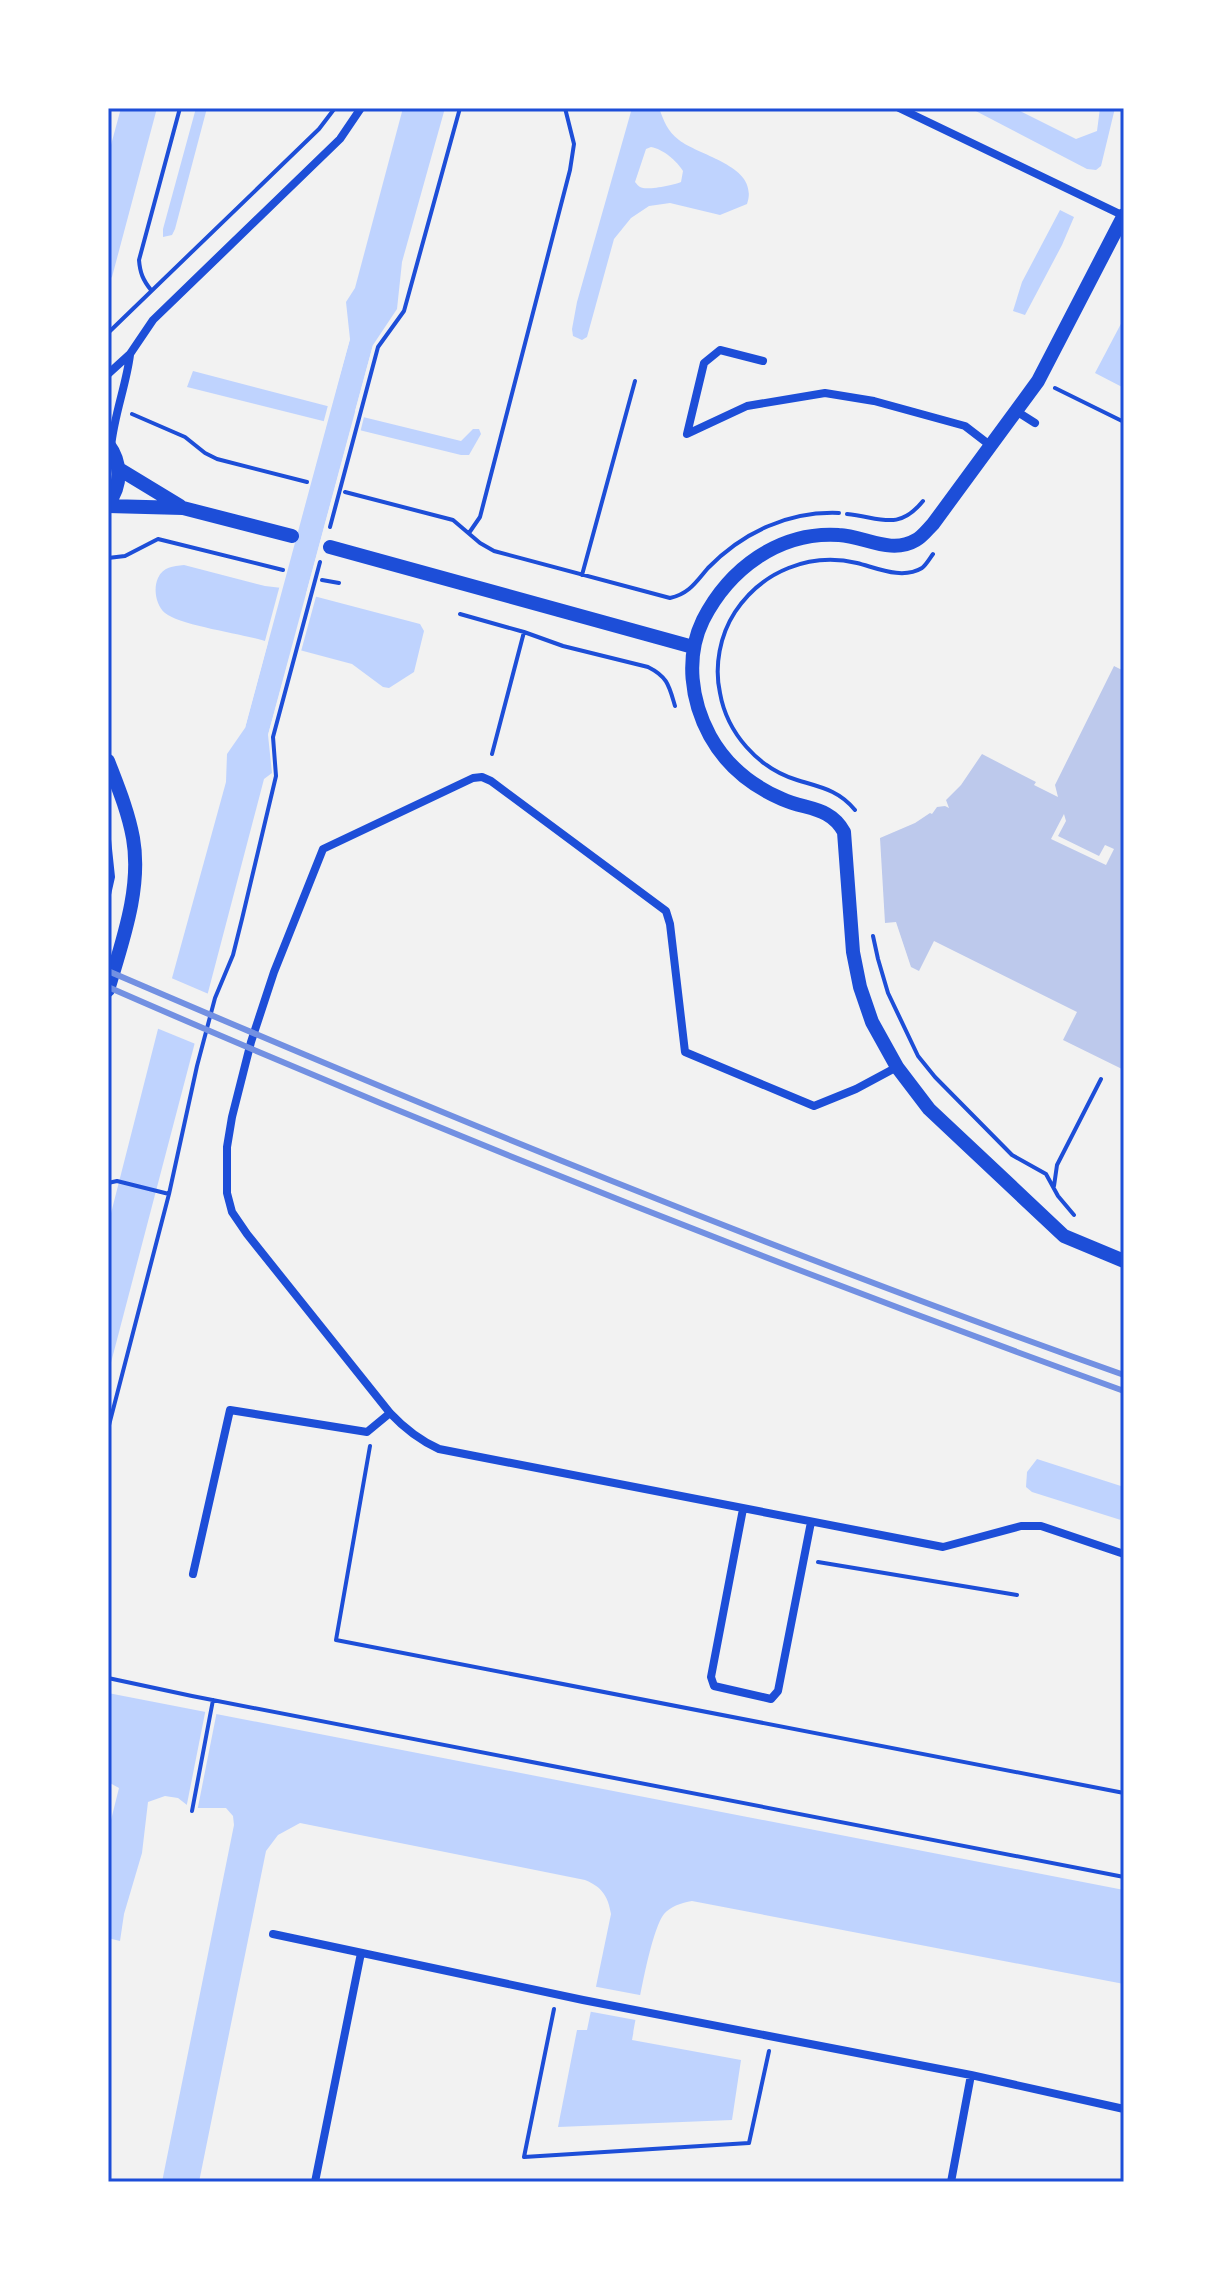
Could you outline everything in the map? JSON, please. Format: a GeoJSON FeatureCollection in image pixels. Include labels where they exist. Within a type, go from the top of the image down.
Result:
{"type":"FeatureCollection","features":[{"type":"Feature","properties":{"kind":"street"},"geometry":{"type":"LineString","coordinates":[[108,374],[130,354],[153,320],[340,139],[361,108]]}},
{"type":"Feature","properties":{"kind":"street"},"geometry":{"type":"LineString","coordinates":[[899,108],[1124,215],[1038,381],[933,524],[917,540],[903,545],[886,546],[840,535],[815,536],[777,547],[757,557],[722,589],[701,624],[693,647],[693,686],[702,719],[718,749],[743,777],[781,799],[827,813],[835,818],[844,832],[853,952],[860,987],[872,1022],[897,1067],[929,1109],[1064,1236],[1124,1261]]}},
{"type":"Feature","properties":{"kind":"street"},"geometry":{"type":"LineString","coordinates":[[763,361],[720,350],[704,363],[687,434],[747,406],[825,393],[874,401],[965,426],[991,446]]}},
{"type":"Feature","properties":{"kind":"street"},"geometry":{"type":"LineString","coordinates":[[130,354],[127,376],[113,421],[110,446],[119,469],[117,489],[108,505],[183,508],[292,536]]}},
{"type":"Feature","properties":{"kind":"street"},"geometry":{"type":"LineString","coordinates":[[1016,411],[1035,423]]}},
{"type":"Feature","properties":{"kind":"street"},"geometry":{"type":"LineString","coordinates":[[119,469],[183,508]]}},
{"type":"Feature","properties":{"kind":"street"},"geometry":{"type":"LineString","coordinates":[[330,547],[693,647]]}},
{"type":"Feature","properties":{"kind":"street"},"geometry":{"type":"LineString","coordinates":[[108,761],[123,798],[130,827],[134,877],[127,923],[108,990]]}},
{"type":"Feature","properties":{"kind":"street"},"geometry":{"type":"LineString","coordinates":[[897,1067],[856,1089],[814,1106],[685,1052],[666,911],[521,802],[482,777],[473,778],[323,849],[291,927],[251,1042],[227,1147],[227,1193],[232,1212],[390,1413],[405,1429],[439,1449],[943,1547],[1021,1526],[1041,1526],[1124,1554]]}},
{"type":"Feature","properties":{"kind":"street"},"geometry":{"type":"LineString","coordinates":[[193,1574],[230,1410],[367,1432],[390,1413]]}},
{"type":"Feature","properties":{"kind":"street"},"geometry":{"type":"LineString","coordinates":[[743,1509],[711,1677],[714,1686],[771,1699],[778,1691],[811,1522]]}},
{"type":"Feature","properties":{"kind":"street"},"geometry":{"type":"LineString","coordinates":[[273,1934],[583,2000],[971,2075],[1124,2109]]}},
{"type":"Feature","properties":{"kind":"street"},"geometry":{"type":"LineString","coordinates":[[315,2182],[361,1953]]}},
{"type":"Feature","properties":{"kind":"street"},"geometry":{"type":"LineString","coordinates":[[951,2182],[971,2075]]}},
{"type":"Feature","properties":{"kind":"path"},"geometry":{"type":"LineString","coordinates":[[151,290],[143,280],[139,260],[180,108]]}},
{"type":"Feature","properties":{"kind":"path"},"geometry":{"type":"LineString","coordinates":[[108,333],[319,129],[335,108]]}},
{"type":"Feature","properties":{"kind":"path"},"geometry":{"type":"LineString","coordinates":[[378,347],[404,311],[460,108]]}},
{"type":"Feature","properties":{"kind":"path"},"geometry":{"type":"LineString","coordinates":[[469,533],[480,517],[570,170],[574,144],[565,108]]}},
{"type":"Feature","properties":{"kind":"path"},"geometry":{"type":"LineString","coordinates":[[582,575],[635,381]]}},
{"type":"Feature","properties":{"kind":"path"},"geometry":{"type":"LineString","coordinates":[[1055,388],[1124,422]]}},
{"type":"Feature","properties":{"kind":"path"},"geometry":{"type":"LineString","coordinates":[[117,408],[185,437],[217,459],[307,482]]}},
{"type":"Feature","properties":{"kind":"path"},"geometry":{"type":"LineString","coordinates":[[345,492],[453,520],[494,551],[670,598],[689,591],[718,559]]}},
{"type":"Feature","properties":{"kind":"path"},"geometry":{"type":"LineString","coordinates":[[108,558],[125,556],[158,539],[283,570]]}},
{"type":"Feature","properties":{"kind":"path"},"geometry":{"type":"LineString","coordinates":[[724,709],[718,686],[718,664],[726,628],[743,601],[770,577],[800,563],[822,560],[856,563],[888,572],[910,572],[923,568]]}},
{"type":"Feature","properties":{"kind":"path"},"geometry":{"type":"LineString","coordinates":[[322,580],[339,583]]}},
{"type":"Feature","properties":{"kind":"path"},"geometry":{"type":"LineString","coordinates":[[460,614],[563,646],[648,667],[660,673],[668,683],[678,713]]}},
{"type":"Feature","properties":{"kind":"path"},"geometry":{"type":"LineString","coordinates":[[492,754],[524,632]]}},
{"type":"Feature","properties":{"kind":"path"},"geometry":{"type":"LineString","coordinates":[[108,1429],[169,1194],[197,1066],[215,998],[233,955],[276,776],[273,737]]}},
{"type":"Feature","properties":{"kind":"path"},"geometry":{"type":"LineString","coordinates":[[108,830],[113,877],[108,899]]}},
{"type":"Feature","properties":{"kind":"path"},"geometry":{"type":"LineString","coordinates":[[888,993],[918,1056],[935,1077],[1012,1155],[1046,1174],[1064,1205],[1077,1219]]}},
{"type":"Feature","properties":{"kind":"path"},"geometry":{"type":"LineString","coordinates":[[1053,1188],[1057,1165],[1101,1079]]}},
{"type":"Feature","properties":{"kind":"path"},"geometry":{"type":"LineString","coordinates":[[108,1183],[117,1181],[169,1194]]}},
{"type":"Feature","properties":{"kind":"path"},"geometry":{"type":"LineString","coordinates":[[367,1432],[370,1448],[336,1640],[1124,1793]]}},
{"type":"Feature","properties":{"kind":"path"},"geometry":{"type":"LineString","coordinates":[[804,1560],[1017,1595]]}},
{"type":"Feature","properties":{"kind":"path"},"geometry":{"type":"LineString","coordinates":[[108,1678],[1124,1877]]}},
{"type":"Feature","properties":{"kind":"path"},"geometry":{"type":"LineString","coordinates":[[192,1811],[213,1700]]}},
{"type":"Feature","properties":{"kind":"path"},"geometry":{"type":"LineString","coordinates":[[557,1994],[524,2157],[749,2143],[772,2037]]}},
{"type":"Feature","properties":{"kind":"water"},"geometry":{"type":"Polygon","coordinates":[[[121,108],[157,108],[112,277],[108,280],[108,156],[121,108]]]}},
{"type":"Feature","properties":{"kind":"water"},"geometry":{"type":"Polygon","coordinates":[[[196,108],[207,108],[175,229],[172,235],[163,237],[163,229],[196,108]]]}},
{"type":"Feature","properties":{"kind":"water"},"geometry":{"type":"Polygon","coordinates":[[[403,108],[445,108],[402,262],[397,309],[373,345],[355,411],[363,417],[461,441],[473,429],[479,429],[481,434],[469,455],[461,455],[351,428],[306,594],[420,624],[424,631],[414,672],[389,688],[383,687],[352,664],[292,648],[268,735],[272,773],[264,779],[108,1374],[108,1225],[226,782],[227,754],[245,728],[268,642],[173,618],[159,606],[156,582],[166,569],[184,565],[282,588],[327,422],[187,387],[193,371],[331,407],[350,339],[346,302],[355,288],[403,108]]]}},
{"type":"Feature","properties":{"kind":"water"},"geometry":{"type":"Polygon","coordinates":[[[632,108],[659,108],[669,129],[679,140],[726,164],[745,180],[749,191],[747,204],[720,215],[670,203],[649,206],[631,218],[614,239],[587,337],[582,340],[573,336],[572,329],[632,108]],[[656,148],[646,149],[635,182],[640,187],[648,188],[681,182],[683,171],[656,148]]]}},
{"type":"Feature","properties":{"kind":"water"},"geometry":{"type":"Polygon","coordinates":[[[970,108],[1014,108],[1076,139],[1097,131],[1100,108],[1115,108],[1101,166],[1096,170],[1087,169],[970,108]]]}},
{"type":"Feature","properties":{"kind":"water"},"geometry":{"type":"Polygon","coordinates":[[[1060,210],[1074,217],[1062,245],[1025,315],[1013,311],[1022,282],[1060,210]]]}},
{"type":"Feature","properties":{"kind":"water"},"geometry":{"type":"Polygon","coordinates":[[[1124,318],[1124,388],[1095,373],[1124,318]]]}},
{"type":"Feature","properties":{"kind":"water"},"geometry":{"type":"Polygon","coordinates":[[[1037,1459],[1124,1487],[1124,1521],[1032,1492],[1026,1487],[1027,1472],[1037,1459]]]}},
{"type":"Feature","properties":{"kind":"water"},"geometry":{"type":"Polygon","coordinates":[[[108,1693],[1124,1890],[1124,1984],[692,1901],[684,1903],[667,1911],[659,1924],[632,2040],[741,2060],[732,2120],[558,2127],[577,2030],[587,2030],[611,1914],[603,1893],[585,1880],[300,1823],[278,1835],[266,1851],[199,2182],[162,2182],[234,1825],[233,1816],[226,1808],[198,1808],[178,1798],[165,1796],[148,1802],[142,1853],[124,1914],[120,1941],[108,1938],[108,1832],[119,1788],[108,1782],[108,1693]]]}},
{"type":"Feature","properties":{"kind":"pier"},"geometry":{"type":"Polygon","coordinates":[[[346,338],[350,339],[245,728],[242,727],[346,338]]]}},
{"type":"Feature","properties":{"kind":"pier"},"geometry":{"type":"Polygon","coordinates":[[[373,345],[377,347],[360,409],[365,413],[360,433],[354,433],[311,592],[317,593],[300,655],[294,653],[272,736],[268,735],[373,345]]]}},
{"type":"Feature","properties":{"kind":"pier"},"geometry":{"type":"Polygon","coordinates":[[[169,977],[211,995],[198,1045],[154,1027],[169,977]]]}},
{"type":"Feature","properties":{"kind":"pier"},"geometry":{"type":"Polygon","coordinates":[[[206,1708],[217,1711],[197,1812],[186,1809],[206,1708]]]}},
{"type":"Feature","properties":{"kind":"pier"},"geometry":{"type":"Polygon","coordinates":[[[592,1986],[645,1996],[641,2021],[587,2011],[592,1986]]]}},
{"type":"Feature","properties":{"kind":"building"},"geometry":{"type":"Polygon","coordinates":[[[1114,666],[1124,671],[1124,1070],[1063,1040],[1077,1012],[934,941],[919,971],[911,967],[896,922],[885,923],[880,838],[932,814],[937,807],[949,808],[946,800],[961,785],[982,754],[1058,797],[1055,785],[1114,666]],[[1064,814],[1051,839],[1106,865],[1114,849],[1105,845],[1099,856],[1058,836],[1066,821],[1064,814]]]}},
{"type":"Feature","properties":{"kind":"railway"},"geometry":{"type":"LineString","coordinates":[[108,971],[360,1078],[740,1232],[1124,1375]]}},
{"type":"Feature","properties":{"kind":"railway"},"geometry":{"type":"LineString","coordinates":[[108,987],[359,1094],[613,1197],[1124,1391]]}}]}
